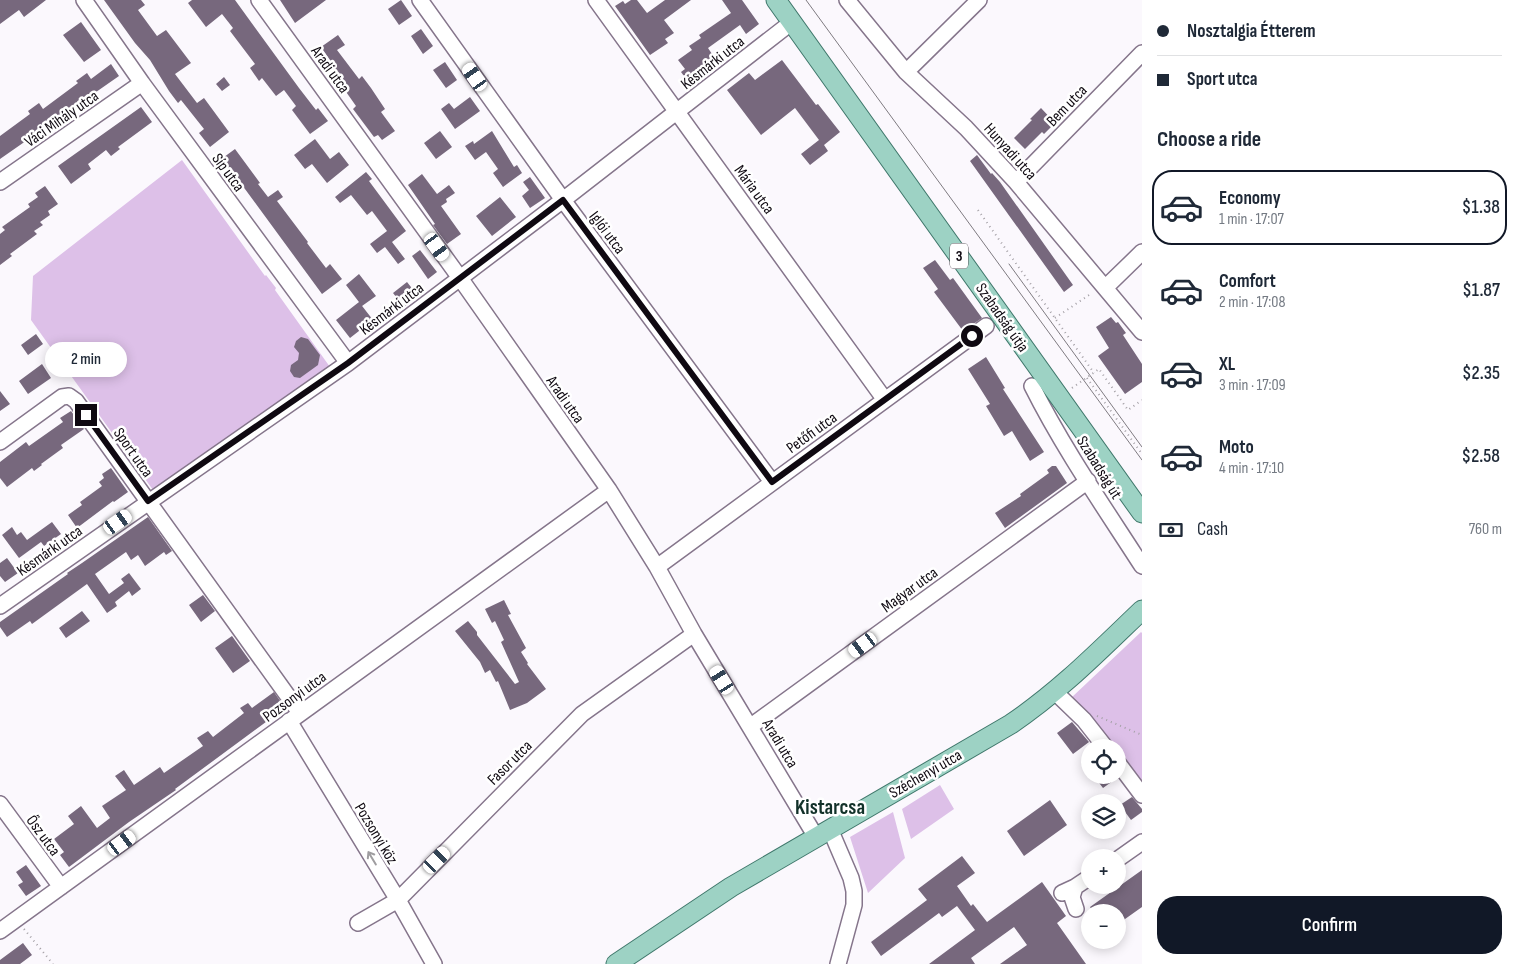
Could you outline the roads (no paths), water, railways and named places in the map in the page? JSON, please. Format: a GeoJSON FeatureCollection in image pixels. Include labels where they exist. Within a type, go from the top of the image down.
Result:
{"type":"FeatureCollection","features":[{"type":"Feature","properties":{"kind":"main road","name":"Szabadság útja"},"geometry":{"type":"LineString","coordinates":[[776,0],[1142,513]]}},
{"type":"Feature","properties":{"kind":"main road","name":"Széchenyi utca"},"geometry":{"type":"LineString","coordinates":[[616,964],[724,892],[1011,724],[1055,692],[1142,610]]}},
{"type":"Feature","properties":{"kind":"street","name":"Síp utca"},"geometry":{"type":"LineString","coordinates":[[84,0],[142,83],[348,363]]}},
{"type":"Feature","properties":{"kind":"street","name":"Aradi utca"},"geometry":{"type":"LineString","coordinates":[[259,0],[460,278],[609,490],[751,726],[851,878],[854,891],[854,905],[838,964]]}},
{"type":"Feature","properties":{"kind":"street","name":"Iglói utca"},"geometry":{"type":"LineString","coordinates":[[420,0],[563,200],[772,482]]}},
{"type":"Feature","properties":{"kind":"street","name":"Mária utca"},"geometry":{"type":"LineString","coordinates":[[596,0],[886,400]]}},
{"type":"Feature","properties":{"kind":"street","name":"Hunyadi utca"},"geometry":{"type":"LineString","coordinates":[[847,0],[906,72],[966,128],[1016,182],[1142,332]]}},
{"type":"Feature","properties":{"kind":"street"},"geometry":{"type":"LineString","coordinates":[[906,72],[979,0]]}},
{"type":"Feature","properties":{"kind":"street","name":"Késmárki utca"},"geometry":{"type":"LineString","coordinates":[[0,606],[348,363],[563,200],[792,22]]}},
{"type":"Feature","properties":{"kind":"street","name":"Bem utca"},"geometry":{"type":"LineString","coordinates":[[1016,182],[1142,53]]}},
{"type":"Feature","properties":{"kind":"street","name":"Váci Mihály utca"},"geometry":{"type":"LineString","coordinates":[[0,182],[142,83]]}},
{"type":"Feature","properties":{"kind":"street"},"geometry":{"type":"LineString","coordinates":[[1105,286],[1142,252]]}},
{"type":"Feature","properties":{"kind":"street","name":"Petőfi utca"},"geometry":{"type":"LineString","coordinates":[[657,567],[986,326]]}},
{"type":"Feature","properties":{"kind":"street","name":"Szabadság út"},"geometry":{"type":"LineString","coordinates":[[1032,386],[1042,407],[1142,566]]}},
{"type":"Feature","properties":{"kind":"street","name":"Sport utca"},"geometry":{"type":"LineString","coordinates":[[0,442],[62,397],[69,396],[76,401],[148,501]]}},
{"type":"Feature","properties":{"kind":"street","name":"Magyar utca"},"geometry":{"type":"LineString","coordinates":[[751,726],[1088,481]]}},
{"type":"Feature","properties":{"kind":"street","name":"Pozsonyi utca"},"geometry":{"type":"LineString","coordinates":[[0,931],[609,490]]}},
{"type":"Feature","properties":{"kind":"street","name":"Pozsonyi köz"},"geometry":{"type":"LineString","coordinates":[[148,501],[295,717],[434,964]]}},
{"type":"Feature","properties":{"kind":"street","name":"Fasor utca"},"geometry":{"type":"LineString","coordinates":[[358,923],[398,900],[582,714],[694,634]]}},
{"type":"Feature","properties":{"kind":"street"},"geometry":{"type":"LineString","coordinates":[[1055,692],[1084,720],[1099,739]]}},
{"type":"Feature","properties":{"kind":"street"},"geometry":{"type":"LineString","coordinates":[[1126,774],[1142,795]]}},
{"type":"Feature","properties":{"kind":"street","name":"Ősz utca"},"geometry":{"type":"LineString","coordinates":[[0,804],[61,887]]}},
{"type":"Feature","properties":{"kind":"street"},"geometry":{"type":"LineString","coordinates":[[1126,853],[1142,842]]}},
{"type":"Feature","properties":{"kind":"street"},"geometry":{"type":"LineString","coordinates":[[1076,909],[1069,890],[1081,883]]}},
{"type":"Feature","properties":{"kind":"tram line"},"geometry":{"type":"LineString","coordinates":[[806,0],[1142,460]]}},
{"type":"Feature","properties":{"kind":"tram line"},"geometry":{"type":"LineString","coordinates":[[1009,264],[1142,447]]}},
{"type":"Feature","properties":{"kind":"district","name":"Kistarcsa"},"geometry":{"type":"Point","coordinates":[830,807]}}]}
